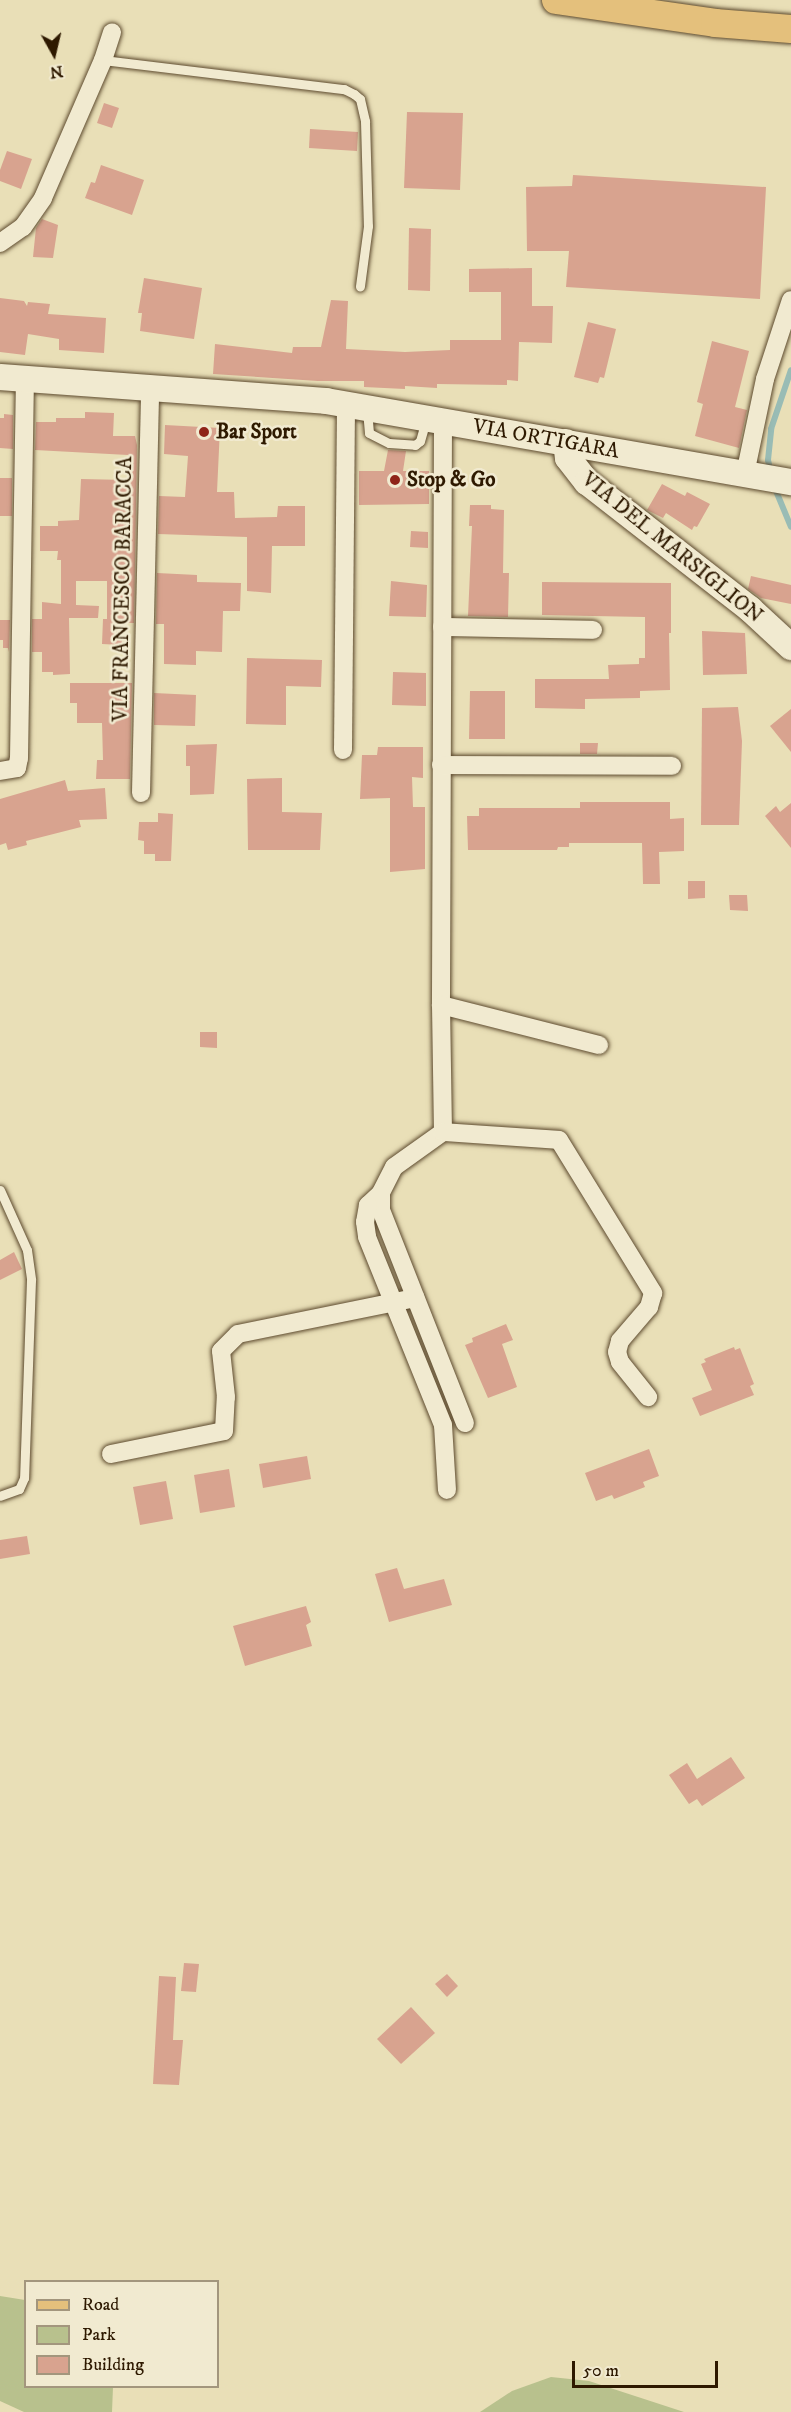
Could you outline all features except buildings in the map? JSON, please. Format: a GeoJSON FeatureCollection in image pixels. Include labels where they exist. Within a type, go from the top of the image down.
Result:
{"type":"FeatureCollection","features":[{"type":"Feature","properties":{"kind":"main road"},"geometry":{"type":"LineString","coordinates":[[556,0],[715,23],[788,28]]}},
{"type":"Feature","properties":{"kind":"street"},"geometry":{"type":"LineString","coordinates":[[0,243],[23,227],[43,198],[103,60],[112,32]]}},
{"type":"Feature","properties":{"kind":"street"},"geometry":{"type":"LineString","coordinates":[[752,475],[765,379],[791,300]]}},
{"type":"Feature","properties":{"kind":"street"},"geometry":{"type":"LineString","coordinates":[[0,771],[17,768],[19,758],[13,378]]}},
{"type":"Feature","properties":{"kind":"street","name":"VIA ORTIGARA"},"geometry":{"type":"LineString","coordinates":[[13,378],[150,387],[356,406],[791,482]]}},
{"type":"Feature","properties":{"kind":"street","name":"VIA FRANCESCO BARACCA"},"geometry":{"type":"LineString","coordinates":[[141,793],[150,387]]}},
{"type":"Feature","properties":{"kind":"street"},"geometry":{"type":"LineString","coordinates":[[343,750],[356,406]]}},
{"type":"Feature","properties":{"kind":"street"},"geometry":{"type":"LineString","coordinates":[[435,419],[442,627],[443,1132]]}},
{"type":"Feature","properties":{"kind":"street","name":"VIA DEL MARSIGLION"},"geometry":{"type":"LineString","coordinates":[[566,442],[568,458],[587,482],[750,609],[791,647]]}},
{"type":"Feature","properties":{"kind":"street"},"geometry":{"type":"LineString","coordinates":[[442,627],[593,630]]}},
{"type":"Feature","properties":{"kind":"street"},"geometry":{"type":"LineString","coordinates":[[441,765],[672,766]]}},
{"type":"Feature","properties":{"kind":"street"},"geometry":{"type":"LineString","coordinates":[[441,1005],[599,1045]]}},
{"type":"Feature","properties":{"kind":"street"},"geometry":{"type":"LineString","coordinates":[[447,1490],[443,1425],[367,1237],[365,1222],[368,1205],[381,1193],[394,1167],[443,1132],[559,1140],[653,1293],[649,1307],[620,1341],[617,1352],[620,1362],[648,1397]]}},
{"type":"Feature","properties":{"kind":"street"},"geometry":{"type":"LineString","coordinates":[[381,1193],[381,1210],[465,1423]]}},
{"type":"Feature","properties":{"kind":"street"},"geometry":{"type":"LineString","coordinates":[[111,1454],[224,1431],[226,1397],[221,1351],[238,1334],[415,1298]]}},
{"type":"Feature","properties":{"kind":"lane"},"geometry":{"type":"LineString","coordinates":[[103,60],[344,89],[360,99],[365,121],[368,226],[360,286]]}},
{"type":"Feature","properties":{"kind":"lane"},"geometry":{"type":"LineString","coordinates":[[0,1191],[27,1250],[31,1280],[24,1478],[19,1489],[0,1496]]}},
{"type":"Feature","properties":{"kind":"green space"},"geometry":{"type":"Polygon","coordinates":[[[0,2296],[24,2300],[24,2388],[113,2388],[112,2412],[24,2412],[0,2401],[0,2296]]]}},
{"type":"Feature","properties":{"kind":"green space"},"geometry":{"type":"Polygon","coordinates":[[[551,2377],[589,2381],[684,2412],[480,2412],[512,2391],[551,2377]]]}},
{"type":"Feature","properties":{"kind":"waterway"},"geometry":{"type":"LineString","coordinates":[[771,473],[768,460],[771,429],[791,370]]}},
{"type":"Feature","properties":{"kind":"waterway"},"geometry":{"type":"LineString","coordinates":[[774,486],[791,527]]}},
{"type":"Feature","properties":{"kind":"place","name":"Bar Sport"},"geometry":{"type":"Point","coordinates":[204,432]}},
{"type":"Feature","properties":{"kind":"place","name":"Stop & Go"},"geometry":{"type":"Point","coordinates":[395,480]}}]}
